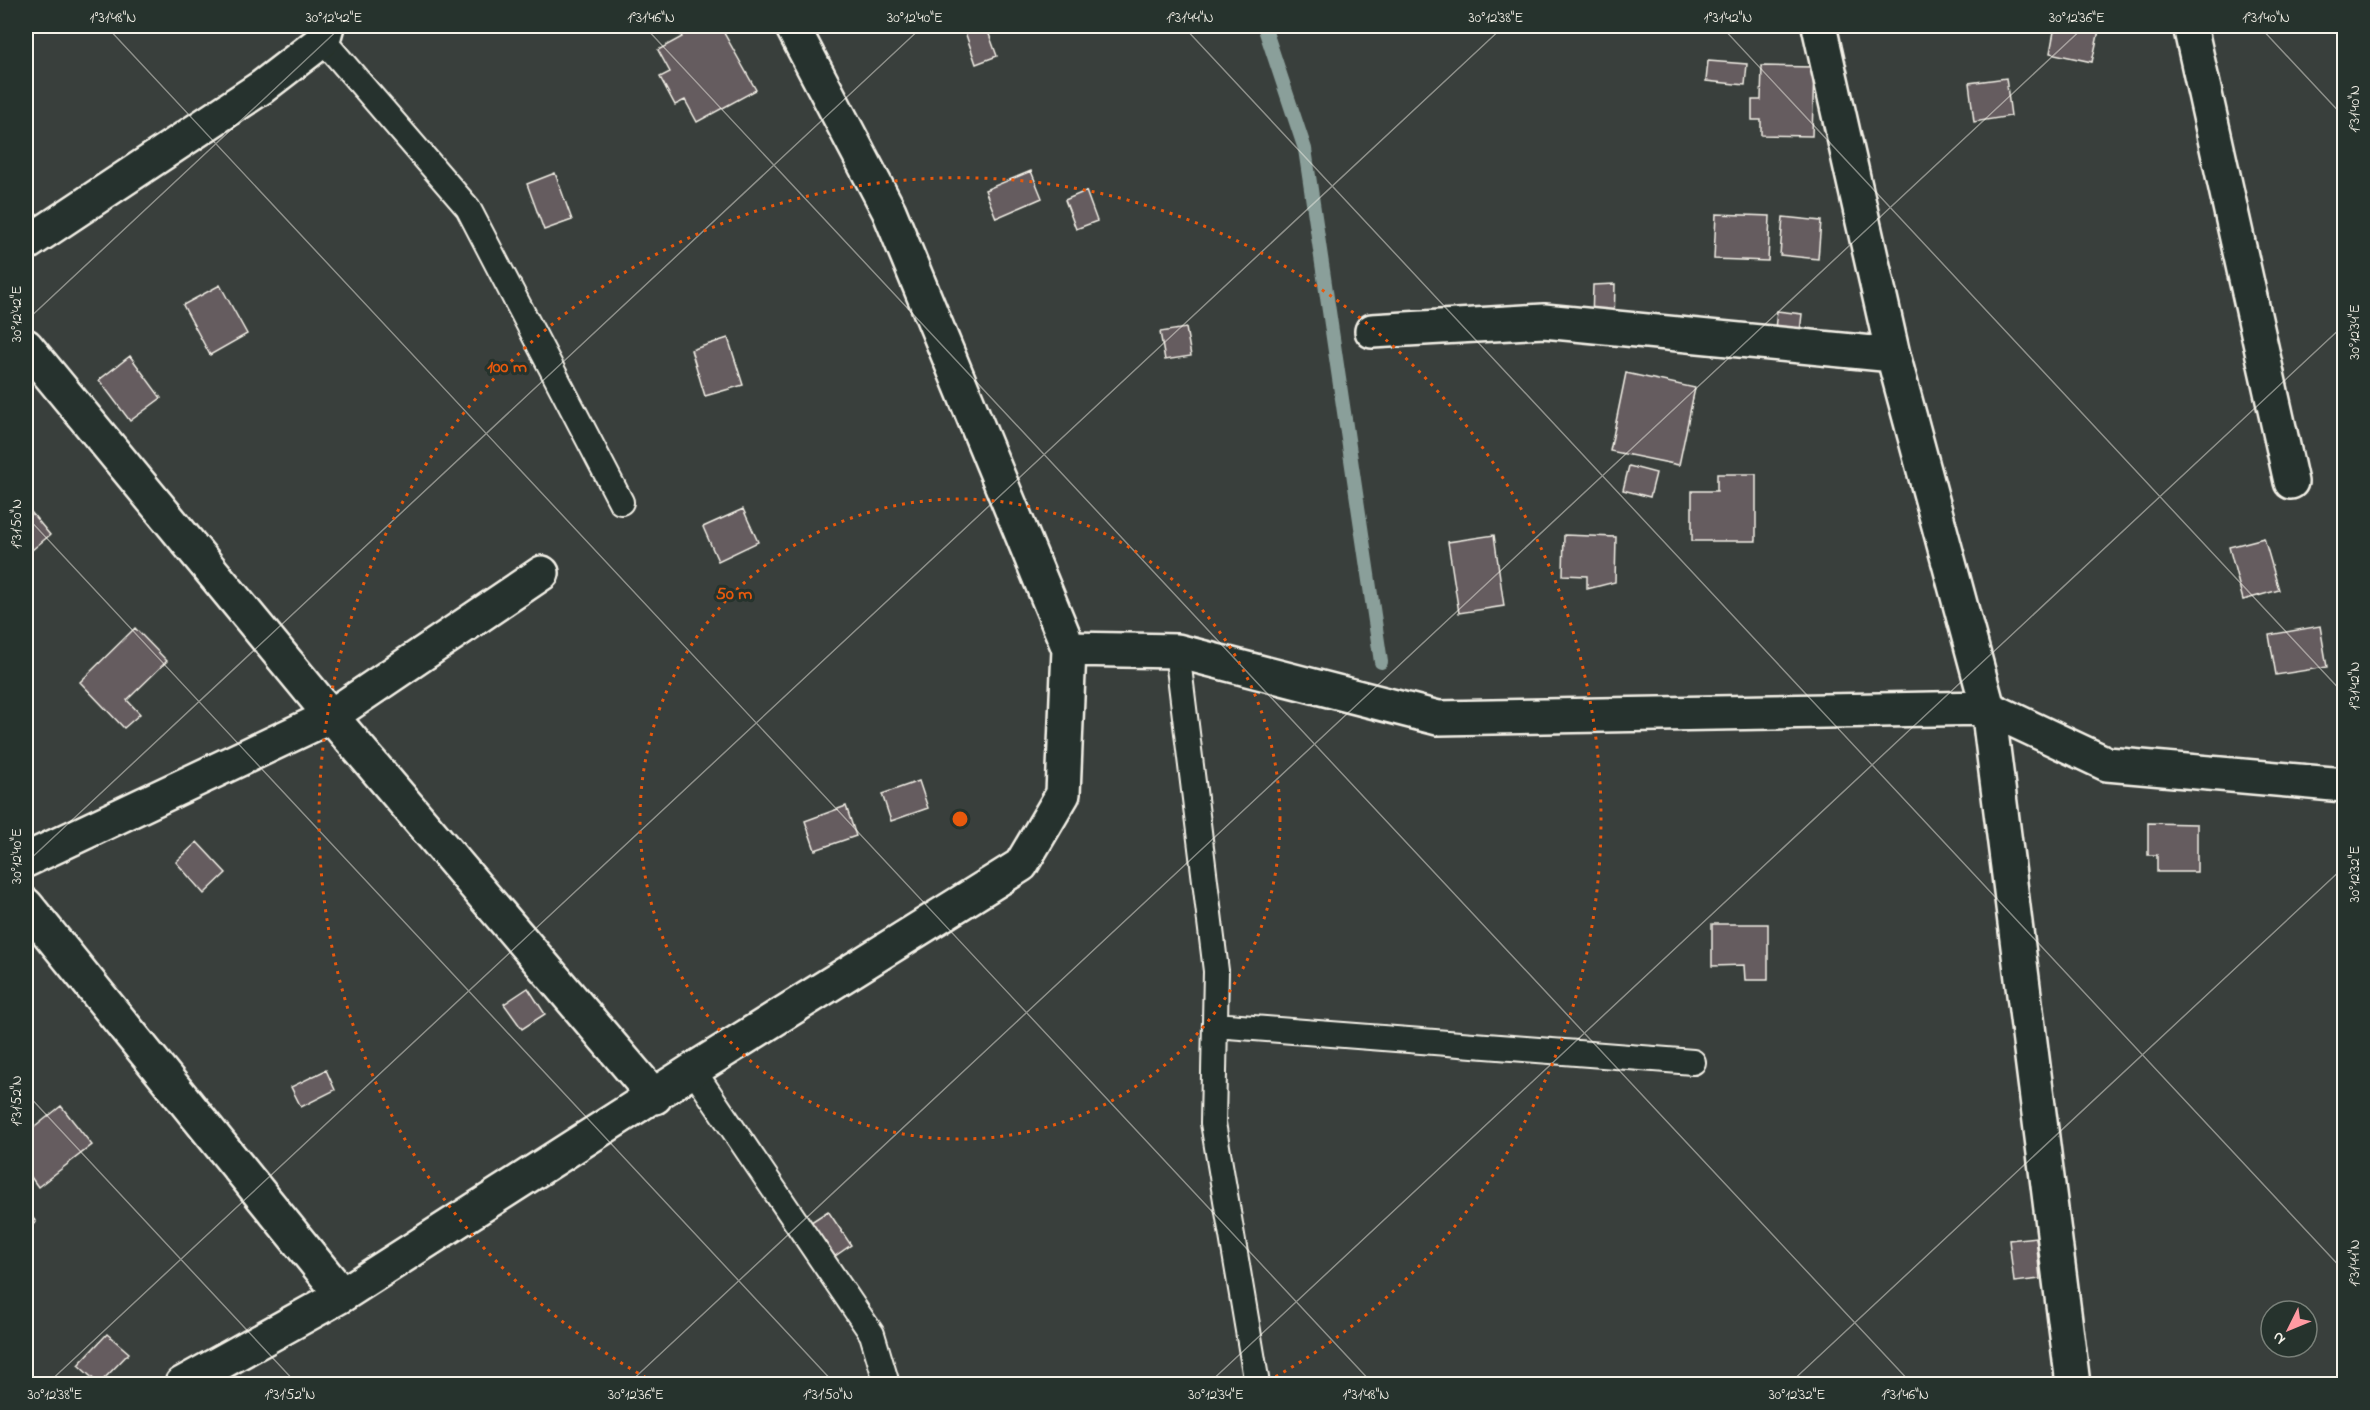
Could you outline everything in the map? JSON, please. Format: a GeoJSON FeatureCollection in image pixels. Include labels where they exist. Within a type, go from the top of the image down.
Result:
{"type":"FeatureCollection","features":[{"type":"Feature","properties":{"kind":"street"},"geometry":{"type":"LineString","coordinates":[[182,1384],[342,1295],[655,1097],[693,1070],[1021,865],[1063,794],[1069,650],[889,211],[792,26]]}},
{"type":"Feature","properties":{"kind":"street"},"geometry":{"type":"LineString","coordinates":[[1819,26],[1893,355],[1988,708],[2073,1384]]}},
{"type":"Feature","properties":{"kind":"street"},"geometry":{"type":"LineString","coordinates":[[2190,26],[2291,482]]}},
{"type":"Feature","properties":{"kind":"street"},"geometry":{"type":"LineString","coordinates":[[26,244],[262,87],[325,33]]}},
{"type":"Feature","properties":{"kind":"street"},"geometry":{"type":"LineString","coordinates":[[1372,331],[1544,321],[1893,355]]}},
{"type":"Feature","properties":{"kind":"street"},"geometry":{"type":"LineString","coordinates":[[26,346],[331,716],[655,1097]]}},
{"type":"Feature","properties":{"kind":"street"},"geometry":{"type":"LineString","coordinates":[[26,860],[331,716],[542,573]]}},
{"type":"Feature","properties":{"kind":"street"},"geometry":{"type":"LineString","coordinates":[[1069,650],[1177,651],[1438,718],[1988,708],[2107,764],[2344,785]]}},
{"type":"Feature","properties":{"kind":"street"},"geometry":{"type":"LineString","coordinates":[[26,905],[342,1295]]}},
{"type":"Feature","properties":{"kind":"lane"},"geometry":{"type":"LineString","coordinates":[[325,33],[468,208],[621,502]]}},
{"type":"Feature","properties":{"kind":"lane"},"geometry":{"type":"LineString","coordinates":[[1177,651],[1216,971],[1213,1123],[1257,1384]]}},
{"type":"Feature","properties":{"kind":"lane"},"geometry":{"type":"LineString","coordinates":[[1215,1025],[1693,1062]]}},
{"type":"Feature","properties":{"kind":"lane"},"geometry":{"type":"LineString","coordinates":[[693,1070],[872,1334],[887,1384]]}},
{"type":"Feature","properties":{"kind":"building"},"geometry":{"type":"Polygon","coordinates":[[[676,26],[720,26],[756,90],[697,122],[685,100],[675,105],[660,77],[670,72],[658,50],[682,37],[676,26]]]}},
{"type":"Feature","properties":{"kind":"building"},"geometry":{"type":"Polygon","coordinates":[[[963,26],[986,26],[997,56],[976,64],[963,26]]]}},
{"type":"Feature","properties":{"kind":"building"},"geometry":{"type":"Polygon","coordinates":[[[2055,26],[2100,26],[2092,62],[2050,53],[2055,26]]]}},
{"type":"Feature","properties":{"kind":"building"},"geometry":{"type":"Polygon","coordinates":[[[2344,49],[2344,81],[2338,80],[2344,49]]]}},
{"type":"Feature","properties":{"kind":"building"},"geometry":{"type":"Polygon","coordinates":[[[1708,61],[1747,64],[1745,85],[1706,81],[1708,61]]]}},
{"type":"Feature","properties":{"kind":"building"},"geometry":{"type":"Polygon","coordinates":[[[1762,66],[1814,67],[1812,136],[1761,135],[1761,120],[1752,120],[1752,100],[1761,100],[1762,66]]]}},
{"type":"Feature","properties":{"kind":"building"},"geometry":{"type":"Polygon","coordinates":[[[2006,78],[2011,116],[1974,122],[1969,83],[2006,78]]]}},
{"type":"Feature","properties":{"kind":"building"},"geometry":{"type":"Polygon","coordinates":[[[1031,171],[1042,198],[996,218],[985,190],[1031,171]]]}},
{"type":"Feature","properties":{"kind":"building"},"geometry":{"type":"Polygon","coordinates":[[[555,173],[572,220],[544,230],[527,184],[555,173]]]}},
{"type":"Feature","properties":{"kind":"building"},"geometry":{"type":"Polygon","coordinates":[[[1086,191],[1097,221],[1076,229],[1065,200],[1086,191]]]}},
{"type":"Feature","properties":{"kind":"building"},"geometry":{"type":"Polygon","coordinates":[[[1716,214],[1770,216],[1768,261],[1714,259],[1716,214]]]}},
{"type":"Feature","properties":{"kind":"building"},"geometry":{"type":"Polygon","coordinates":[[[1783,217],[1821,221],[1818,259],[1780,255],[1783,217]]]}},
{"type":"Feature","properties":{"kind":"building"},"geometry":{"type":"Polygon","coordinates":[[[1615,284],[1614,323],[1592,322],[1593,285],[1615,284]]]}},
{"type":"Feature","properties":{"kind":"building"},"geometry":{"type":"Polygon","coordinates":[[[220,285],[247,334],[210,355],[183,305],[220,285]]]}},
{"type":"Feature","properties":{"kind":"building"},"geometry":{"type":"Polygon","coordinates":[[[1777,311],[1802,314],[1798,349],[1773,346],[1777,311]]]}},
{"type":"Feature","properties":{"kind":"building"},"geometry":{"type":"Polygon","coordinates":[[[1186,328],[1191,356],[1165,360],[1160,332],[1186,328]]]}},
{"type":"Feature","properties":{"kind":"building"},"geometry":{"type":"Polygon","coordinates":[[[728,338],[743,385],[705,396],[691,350],[728,338]]]}},
{"type":"Feature","properties":{"kind":"building"},"geometry":{"type":"Polygon","coordinates":[[[130,356],[161,398],[130,421],[99,380],[130,356]]]}},
{"type":"Feature","properties":{"kind":"building"},"geometry":{"type":"Polygon","coordinates":[[[1626,373],[1695,388],[1679,465],[1610,451],[1626,373]]]}},
{"type":"Feature","properties":{"kind":"building"},"geometry":{"type":"Polygon","coordinates":[[[1629,466],[1656,473],[1650,497],[1623,490],[1629,466]]]}},
{"type":"Feature","properties":{"kind":"building"},"geometry":{"type":"Polygon","coordinates":[[[1717,474],[1756,474],[1756,541],[1692,541],[1692,491],[1717,491],[1717,474]]]}},
{"type":"Feature","properties":{"kind":"building"},"geometry":{"type":"Polygon","coordinates":[[[26,506],[50,535],[26,555],[26,506]]]}},
{"type":"Feature","properties":{"kind":"building"},"geometry":{"type":"Polygon","coordinates":[[[743,509],[758,542],[718,561],[703,527],[743,509]]]}},
{"type":"Feature","properties":{"kind":"building"},"geometry":{"type":"Polygon","coordinates":[[[1494,535],[1504,606],[1459,613],[1448,542],[1494,535]]]}},
{"type":"Feature","properties":{"kind":"building"},"geometry":{"type":"Polygon","coordinates":[[[1564,535],[1616,537],[1615,582],[1587,589],[1587,576],[1563,575],[1564,535]]]}},
{"type":"Feature","properties":{"kind":"building"},"geometry":{"type":"Polygon","coordinates":[[[2264,538],[2279,590],[2243,600],[2229,547],[2264,538]]]}},
{"type":"Feature","properties":{"kind":"building"},"geometry":{"type":"Polygon","coordinates":[[[2320,626],[2327,667],[2276,675],[2269,635],[2320,626]]]}},
{"type":"Feature","properties":{"kind":"building"},"geometry":{"type":"Polygon","coordinates":[[[135,628],[167,661],[127,700],[140,714],[124,728],[80,682],[135,628]]]}},
{"type":"Feature","properties":{"kind":"building"},"geometry":{"type":"Polygon","coordinates":[[[919,781],[928,808],[891,821],[882,794],[919,781]]]}},
{"type":"Feature","properties":{"kind":"building"},"geometry":{"type":"Polygon","coordinates":[[[846,806],[856,836],[815,850],[805,821],[846,806]]]}},
{"type":"Feature","properties":{"kind":"building"},"geometry":{"type":"Polygon","coordinates":[[[2148,823],[2197,824],[2197,872],[2157,872],[2157,855],[2148,855],[2148,823]]]}},
{"type":"Feature","properties":{"kind":"building"},"geometry":{"type":"Polygon","coordinates":[[[197,842],[226,873],[204,894],[176,862],[197,842]]]}},
{"type":"Feature","properties":{"kind":"building"},"geometry":{"type":"Polygon","coordinates":[[[1712,924],[1768,924],[1768,980],[1745,980],[1744,965],[1712,966],[1712,924]]]}},
{"type":"Feature","properties":{"kind":"building"},"geometry":{"type":"Polygon","coordinates":[[[528,988],[545,1014],[522,1029],[504,1004],[528,988]]]}},
{"type":"Feature","properties":{"kind":"building"},"geometry":{"type":"Polygon","coordinates":[[[326,1070],[335,1090],[301,1107],[291,1087],[326,1070]]]}},
{"type":"Feature","properties":{"kind":"building"},"geometry":{"type":"Polygon","coordinates":[[[61,1106],[92,1145],[38,1187],[26,1170],[26,1134],[61,1106]]]}},
{"type":"Feature","properties":{"kind":"building"},"geometry":{"type":"Polygon","coordinates":[[[26,1209],[36,1222],[26,1230],[26,1209]]]}},
{"type":"Feature","properties":{"kind":"building"},"geometry":{"type":"Polygon","coordinates":[[[828,1211],[851,1245],[828,1261],[805,1226],[828,1211]]]}},
{"type":"Feature","properties":{"kind":"building"},"geometry":{"type":"Polygon","coordinates":[[[2036,1237],[2040,1279],[2014,1282],[2009,1240],[2036,1237]]]}},
{"type":"Feature","properties":{"kind":"building"},"geometry":{"type":"Polygon","coordinates":[[[107,1334],[129,1353],[99,1384],[78,1365],[107,1334]]]}},
{"type":"Feature","properties":{"kind":"waterway"},"geometry":{"type":"LineString","coordinates":[[1264,26],[1305,149],[1381,662]]}}]}
